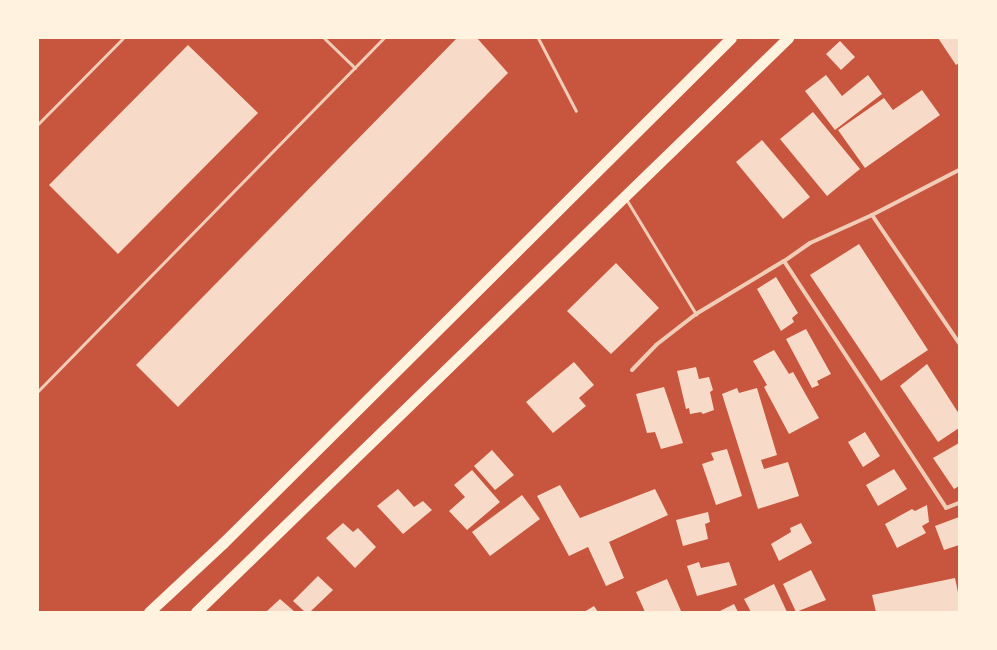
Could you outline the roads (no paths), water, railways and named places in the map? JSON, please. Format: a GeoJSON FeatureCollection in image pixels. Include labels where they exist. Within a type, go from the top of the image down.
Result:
{"type":"FeatureCollection","features":[{"type":"Feature","properties":{"kind":"highway"},"geometry":{"type":"LineString","coordinates":[[149,612],[228,537],[731,38]]}},
{"type":"Feature","properties":{"kind":"highway"},"geometry":{"type":"LineString","coordinates":[[196,612],[788,38]]}},
{"type":"Feature","properties":{"kind":"street"},"geometry":{"type":"LineString","coordinates":[[632,370],[656,345],[696,314],[810,243],[872,215],[959,170]]}},
{"type":"Feature","properties":{"kind":"street"},"geometry":{"type":"LineString","coordinates":[[872,215],[959,343]]}},
{"type":"Feature","properties":{"kind":"street"},"geometry":{"type":"LineString","coordinates":[[784,260],[946,508],[959,503]]}},
{"type":"Feature","properties":{"kind":"lane"},"geometry":{"type":"LineString","coordinates":[[38,124],[123,38]]}},
{"type":"Feature","properties":{"kind":"lane"},"geometry":{"type":"LineString","coordinates":[[324,38],[355,68]]}},
{"type":"Feature","properties":{"kind":"lane"},"geometry":{"type":"LineString","coordinates":[[38,392],[384,38]]}},
{"type":"Feature","properties":{"kind":"lane"},"geometry":{"type":"LineString","coordinates":[[538,38],[576,110]]}},
{"type":"Feature","properties":{"kind":"lane"},"geometry":{"type":"LineString","coordinates":[[624,196],[696,314]]}}]}
